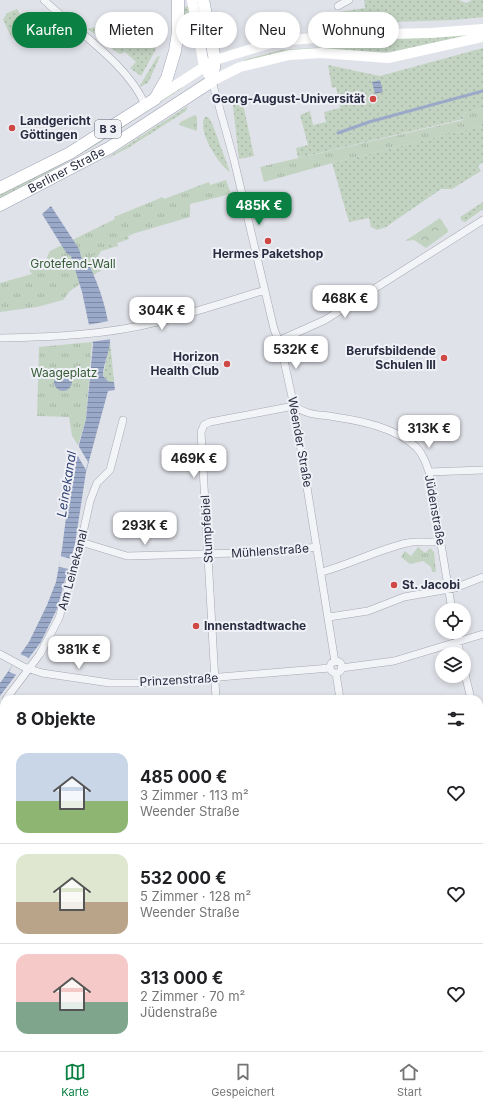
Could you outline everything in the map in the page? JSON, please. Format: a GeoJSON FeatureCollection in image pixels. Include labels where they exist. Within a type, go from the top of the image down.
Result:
{"type":"FeatureCollection","features":[{"type":"Feature","properties":{"kind":"main road","name":"Berliner Straße"},"geometry":{"type":"LineString","coordinates":[[0,188],[70,153],[150,102],[167,78],[174,55],[179,13],[178,0]]}},
{"type":"Feature","properties":{"kind":"main road"},"geometry":{"type":"LineString","coordinates":[[203,0],[212,81]]}},
{"type":"Feature","properties":{"kind":"main road","name":"Berliner Straße"},"geometry":{"type":"LineString","coordinates":[[0,205],[109,148],[212,81]]}},
{"type":"Feature","properties":{"kind":"street"},"geometry":{"type":"LineString","coordinates":[[44,0],[104,52],[150,102]]}},
{"type":"Feature","properties":{"kind":"street"},"geometry":{"type":"LineString","coordinates":[[192,0],[209,63]]}},
{"type":"Feature","properties":{"kind":"street"},"geometry":{"type":"LineString","coordinates":[[338,6],[349,0]]}},
{"type":"Feature","properties":{"kind":"street","name":"Berliner Straße"},"geometry":{"type":"LineString","coordinates":[[150,102],[209,63],[266,44],[291,39],[483,29]]}},
{"type":"Feature","properties":{"kind":"street"},"geometry":{"type":"LineString","coordinates":[[212,81],[244,66],[290,55],[320,53],[388,58],[483,38]]}},
{"type":"Feature","properties":{"kind":"street","name":"Weender Straße"},"geometry":{"type":"LineString","coordinates":[[212,81],[238,179],[294,406],[322,572],[335,662]]}},
{"type":"Feature","properties":{"kind":"street"},"geometry":{"type":"LineString","coordinates":[[278,341],[325,320],[483,220]]}},
{"type":"Feature","properties":{"kind":"street"},"geometry":{"type":"LineString","coordinates":[[0,338],[74,335],[112,330],[156,322],[265,290]]}},
{"type":"Feature","properties":{"kind":"street","name":"Jüdenstraße"},"geometry":{"type":"LineString","coordinates":[[294,406],[306,414],[359,421],[394,433],[417,448],[429,472],[451,603]]}},
{"type":"Feature","properties":{"kind":"street","name":"Stumpfebiel"},"geometry":{"type":"LineString","coordinates":[[216,695],[200,439],[202,427],[212,421],[294,406]]}},
{"type":"Feature","properties":{"kind":"street","name":"Am Leinekanal"},"geometry":{"type":"LineString","coordinates":[[9,695],[53,633],[59,618],[81,542],[90,501],[98,483],[110,470],[123,420]]}},
{"type":"Feature","properties":{"kind":"street"},"geometry":{"type":"LineString","coordinates":[[429,472],[483,470]]}},
{"type":"Feature","properties":{"kind":"street"},"geometry":{"type":"LineString","coordinates":[[322,572],[368,554],[409,542],[433,543],[441,541]]}},
{"type":"Feature","properties":{"kind":"street","name":"Mühlenstraße"},"geometry":{"type":"LineString","coordinates":[[81,542],[127,556],[273,552],[317,548]]}},
{"type":"Feature","properties":{"kind":"street"},"geometry":{"type":"LineString","coordinates":[[329,617],[368,611],[404,597],[448,590],[483,577]]}},
{"type":"Feature","properties":{"kind":"street"},"geometry":{"type":"LineString","coordinates":[[340,695],[339,670],[340,664],[335,662],[331,663],[330,668],[332,672],[339,670],[394,661],[458,643],[483,634]]}},
{"type":"Feature","properties":{"kind":"street"},"geometry":{"type":"LineString","coordinates":[[457,639],[459,647]]}},
{"type":"Feature","properties":{"kind":"street","name":"Prinzenstraße"},"geometry":{"type":"LineString","coordinates":[[0,654],[27,668],[42,673],[89,681],[121,683],[146,683],[330,668]]}},
{"type":"Feature","properties":{"kind":"street"},"geometry":{"type":"LineString","coordinates":[[467,683],[470,695]]}},
{"type":"Feature","properties":{"kind":"green space"},"geometry":{"type":"Polygon","coordinates":[[[364,0],[459,0],[466,3],[472,0],[483,0],[483,17],[454,20],[399,22],[399,12],[339,12],[365,8],[364,0]]]}},
{"type":"Feature","properties":{"kind":"green space"},"geometry":{"type":"Polygon","coordinates":[[[187,6],[189,7],[190,12],[184,12],[184,8],[187,6]]]}},
{"type":"Feature","properties":{"kind":"green space"},"geometry":{"type":"Polygon","coordinates":[[[17,9],[19,12],[12,12],[12,38],[3,20],[7,13],[17,9]]]}},
{"type":"Feature","properties":{"kind":"green space"},"geometry":{"type":"Polygon","coordinates":[[[95,27],[95,34],[87,29],[95,27]]]}},
{"type":"Feature","properties":{"kind":"green space"},"geometry":{"type":"Polygon","coordinates":[[[473,35],[392,52],[245,63],[244,60],[281,50],[310,48],[399,48],[399,37],[473,35]]]}},
{"type":"Feature","properties":{"kind":"green space"},"geometry":{"type":"Polygon","coordinates":[[[111,48],[156,49],[141,76],[130,68],[136,62],[125,52],[120,54],[111,48]]]}},
{"type":"Feature","properties":{"kind":"green space","name":"Georg-August-Universität"},"geometry":{"type":"Polygon","coordinates":[[[483,48],[483,108],[464,113],[463,119],[298,158],[296,148],[308,145],[300,115],[310,111],[313,125],[326,122],[324,112],[340,108],[336,87],[332,88],[328,65],[380,76],[483,48]]]}},
{"type":"Feature","properties":{"kind":"green space"},"geometry":{"type":"Polygon","coordinates":[[[160,56],[148,83],[139,87],[157,57],[160,56]]]}},
{"type":"Feature","properties":{"kind":"green space"},"geometry":{"type":"Polygon","coordinates":[[[181,86],[182,88],[93,147],[0,200],[0,195],[12,186],[181,86]]]}},
{"type":"Feature","properties":{"kind":"green space"},"geometry":{"type":"Polygon","coordinates":[[[242,99],[254,156],[239,159],[233,106],[237,100],[242,99]]]}},
{"type":"Feature","properties":{"kind":"green space"},"geometry":{"type":"Polygon","coordinates":[[[188,106],[186,111],[128,148],[104,160],[188,106]]]}},
{"type":"Feature","properties":{"kind":"green space"},"geometry":{"type":"Polygon","coordinates":[[[483,108],[483,126],[336,162],[264,182],[260,167],[463,120],[464,113],[483,108]]]}},
{"type":"Feature","properties":{"kind":"green space"},"geometry":{"type":"Polygon","coordinates":[[[195,115],[197,117],[197,131],[179,125],[180,122],[195,115]]]}},
{"type":"Feature","properties":{"kind":"green space"},"geometry":{"type":"Polygon","coordinates":[[[205,117],[208,117],[212,123],[230,172],[220,163],[210,147],[204,130],[203,123],[205,117]]]}},
{"type":"Feature","properties":{"kind":"green space"},"geometry":{"type":"Polygon","coordinates":[[[483,126],[483,162],[478,166],[481,171],[452,189],[441,189],[386,227],[377,230],[371,227],[369,218],[349,222],[332,163],[483,126]]]}},
{"type":"Feature","properties":{"kind":"green space","name":"Grotefend-Wall"},"geometry":{"type":"Polygon","coordinates":[[[226,180],[231,194],[190,204],[190,217],[129,235],[93,254],[98,272],[70,291],[63,300],[37,307],[0,312],[0,283],[32,274],[29,270],[50,265],[47,257],[50,251],[115,219],[114,217],[162,197],[164,199],[209,182],[210,185],[226,180]]]}},
{"type":"Feature","properties":{"kind":"green space"},"geometry":{"type":"Polygon","coordinates":[[[483,202],[483,209],[465,222],[462,221],[460,217],[483,202]]]}},
{"type":"Feature","properties":{"kind":"green space"},"geometry":{"type":"Polygon","coordinates":[[[440,218],[448,232],[426,248],[414,240],[405,241],[440,218]]]}},
{"type":"Feature","properties":{"kind":"green space"},"geometry":{"type":"Polygon","coordinates":[[[135,234],[128,236],[129,239],[117,243],[118,246],[101,251],[97,258],[101,271],[98,272],[92,254],[119,239],[130,235],[135,234]]]}},
{"type":"Feature","properties":{"kind":"green space"},"geometry":{"type":"Polygon","coordinates":[[[110,341],[114,382],[109,382],[103,376],[110,341]]]}},
{"type":"Feature","properties":{"kind":"green space","name":"Waageplatz"},"geometry":{"type":"Polygon","coordinates":[[[92,342],[86,419],[78,445],[72,436],[69,417],[37,416],[39,347],[92,342]]]}},
{"type":"Feature","properties":{"kind":"green space"},"geometry":{"type":"Polygon","coordinates":[[[418,547],[425,553],[430,548],[434,552],[436,572],[432,572],[431,567],[423,561],[410,564],[401,557],[405,551],[411,556],[418,547]]]}},
{"type":"Feature","properties":{"kind":"water"},"geometry":{"type":"Polygon","coordinates":[[[380,80],[383,92],[375,94],[372,82],[380,80]]]}},
{"type":"Feature","properties":{"kind":"water"},"geometry":{"type":"Polygon","coordinates":[[[51,206],[79,249],[84,267],[89,265],[97,282],[106,311],[110,340],[103,376],[109,382],[114,382],[115,390],[108,391],[86,472],[75,544],[57,609],[41,642],[0,695],[0,683],[29,642],[47,605],[56,582],[62,549],[72,470],[86,419],[93,344],[82,292],[71,256],[67,254],[42,214],[51,206]]]}},
{"type":"Feature","properties":{"kind":"water"},"geometry":{"type":"Polygon","coordinates":[[[63,373],[69,376],[72,382],[69,388],[63,391],[57,388],[54,382],[57,376],[63,373]]]}},
{"type":"Feature","properties":{"kind":"pier"},"geometry":{"type":"Polygon","coordinates":[[[109,321],[112,339],[90,342],[87,325],[109,321]]]}},
{"type":"Feature","properties":{"kind":"pier"},"geometry":{"type":"Polygon","coordinates":[[[78,445],[88,462],[86,470],[76,453],[78,445]]]}},
{"type":"Feature","properties":{"kind":"pier"},"geometry":{"type":"Polygon","coordinates":[[[60,556],[72,559],[69,569],[59,567],[60,556]]]}},
{"type":"Feature","properties":{"kind":"pier"},"geometry":{"type":"Polygon","coordinates":[[[20,654],[29,658],[17,675],[9,672],[16,658],[20,654]]]}},
{"type":"Feature","properties":{"kind":"waterway"},"geometry":{"type":"LineString","coordinates":[[338,133],[369,122],[483,91]]}},
{"type":"Feature","properties":{"kind":"place","name":"Georg-August-Universität"},"geometry":{"type":"Point","coordinates":[373,99]}},
{"type":"Feature","properties":{"kind":"place","name":"Landgericht Göttingen"},"geometry":{"type":"Point","coordinates":[12,128]}},
{"type":"Feature","properties":{"kind":"place","name":"Hermes Paketshop"},"geometry":{"type":"Point","coordinates":[268,241]}},
{"type":"Feature","properties":{"kind":"place","name":"Berufsbildende Schulen III"},"geometry":{"type":"Point","coordinates":[444,358]}},
{"type":"Feature","properties":{"kind":"place","name":"Horizon Health Club"},"geometry":{"type":"Point","coordinates":[227,364]}},
{"type":"Feature","properties":{"kind":"place","name":"St. Jacobi"},"geometry":{"type":"Point","coordinates":[394,585]}},
{"type":"Feature","properties":{"kind":"place","name":"Innenstadtwache"},"geometry":{"type":"Point","coordinates":[196,626]}},
{"type":"Feature","properties":{"kind":"water label","name":"Leinekanal"},"geometry":{"type":"Point","coordinates":[66,484]}}]}
